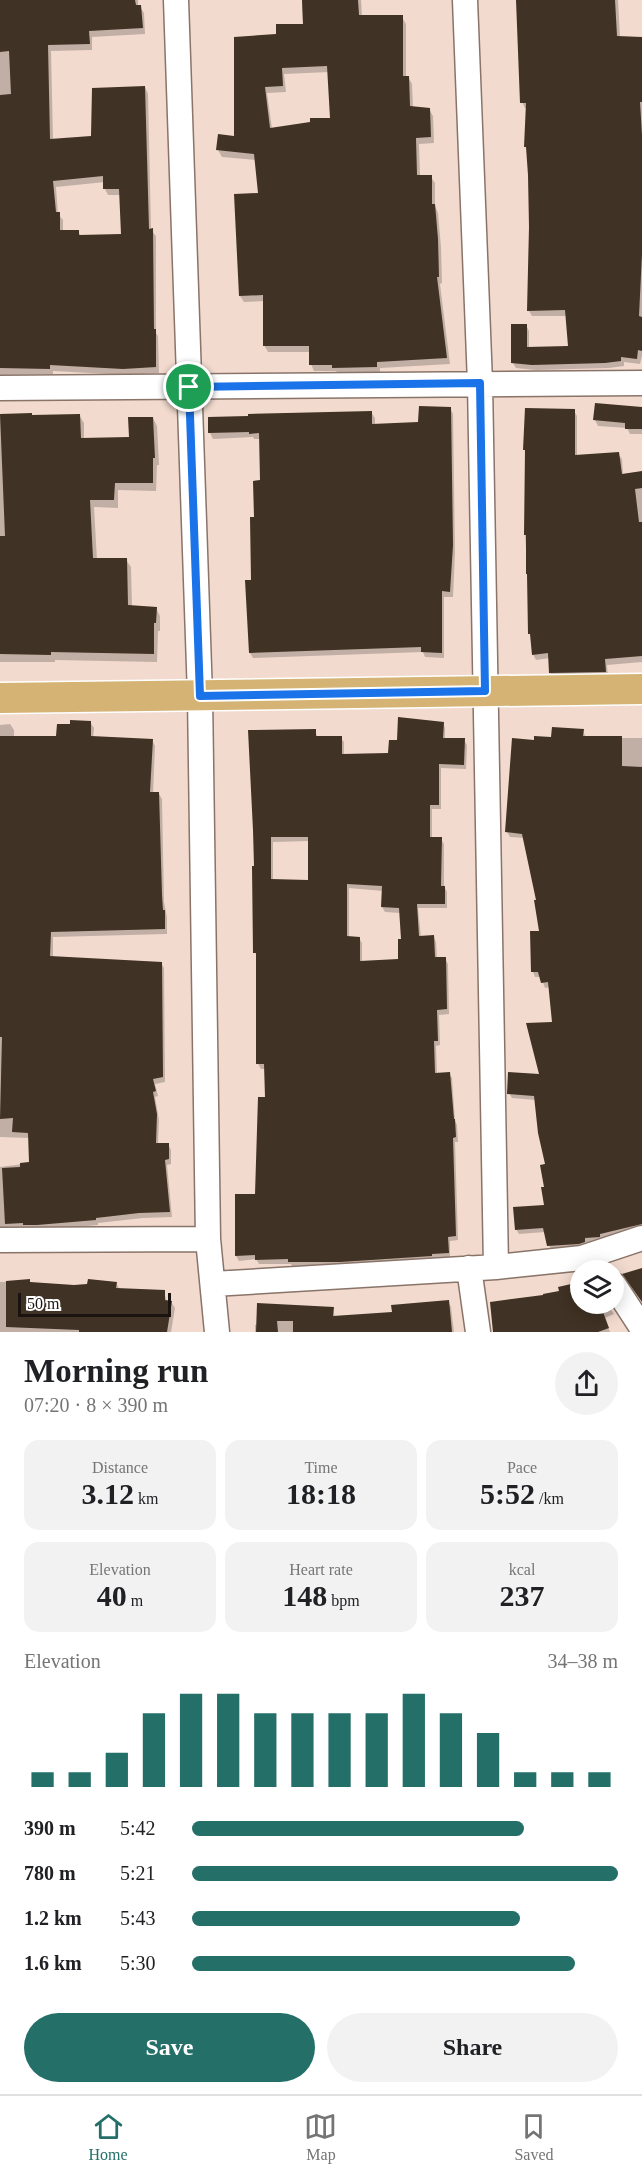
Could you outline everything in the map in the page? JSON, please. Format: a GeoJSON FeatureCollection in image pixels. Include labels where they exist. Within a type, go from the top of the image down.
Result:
{"type":"FeatureCollection","features":[{"type":"Feature","properties":{"kind":"main road"},"geometry":{"type":"LineString","coordinates":[[0,698],[642,689]]}},
{"type":"Feature","properties":{"kind":"street"},"geometry":{"type":"LineString","coordinates":[[176,0],[200,696],[208,1239],[217,1332]]}},
{"type":"Feature","properties":{"kind":"street"},"geometry":{"type":"LineString","coordinates":[[465,0],[480,383],[496,1267]]}},
{"type":"Feature","properties":{"kind":"street"},"geometry":{"type":"LineString","coordinates":[[0,388],[642,383]]}},
{"type":"Feature","properties":{"kind":"street"},"geometry":{"type":"LineString","coordinates":[[606,1260],[642,1238]]}},
{"type":"Feature","properties":{"kind":"street"},"geometry":{"type":"LineString","coordinates":[[0,1240],[208,1239]]}},
{"type":"Feature","properties":{"kind":"street"},"geometry":{"type":"LineString","coordinates":[[213,1284],[496,1267],[582,1258],[592,1260]]}},
{"type":"Feature","properties":{"kind":"street"},"geometry":{"type":"LineString","coordinates":[[469,1268],[478,1332]]}},
{"type":"Feature","properties":{"kind":"street"},"geometry":{"type":"LineString","coordinates":[[624,1300],[642,1328]]}},
{"type":"Feature","properties":{"kind":"building"},"geometry":{"type":"Polygon","coordinates":[[[0,0],[135,0],[136,5],[141,5],[143,28],[89,31],[90,44],[48,45],[50,139],[91,136],[92,88],[145,86],[149,229],[153,228],[156,367],[123,369],[50,365],[50,369],[0,368],[0,95],[11,94],[9,51],[0,52],[0,0]],[[103,176],[53,181],[56,212],[60,212],[60,230],[79,230],[79,235],[121,234],[119,189],[103,189],[103,176]]]}},
{"type":"Feature","properties":{"kind":"building"},"geometry":{"type":"Polygon","coordinates":[[[302,0],[358,0],[359,15],[403,15],[403,76],[409,76],[410,106],[430,108],[431,137],[416,138],[417,175],[432,175],[432,204],[435,204],[438,239],[439,277],[437,277],[447,358],[377,362],[377,367],[332,368],[332,365],[309,365],[309,346],[263,346],[263,295],[239,296],[234,194],[258,193],[254,154],[216,150],[218,134],[234,136],[234,37],[276,34],[276,24],[303,24],[302,0]],[[327,66],[282,68],[283,86],[265,87],[270,128],[310,122],[310,118],[330,118],[327,66]]]}},
{"type":"Feature","properties":{"kind":"building"},"geometry":{"type":"Polygon","coordinates":[[[516,0],[615,0],[617,36],[642,37],[642,102],[640,102],[642,254],[639,316],[642,317],[642,351],[638,350],[637,359],[621,357],[621,361],[605,363],[532,365],[511,363],[511,324],[527,324],[527,347],[568,346],[565,310],[527,311],[529,227],[528,175],[526,147],[524,147],[526,103],[520,103],[516,0]]]}},
{"type":"Feature","properties":{"kind":"building"},"geometry":{"type":"Polygon","coordinates":[[[595,403],[642,407],[642,429],[625,429],[625,423],[593,420],[595,403]]]}},
{"type":"Feature","properties":{"kind":"building"},"geometry":{"type":"Polygon","coordinates":[[[419,406],[451,407],[453,545],[450,592],[442,591],[442,653],[421,652],[421,647],[249,653],[245,580],[251,580],[250,517],[254,517],[253,481],[260,480],[259,433],[208,433],[208,417],[372,411],[372,424],[418,422],[419,406]]]}},
{"type":"Feature","properties":{"kind":"building"},"geometry":{"type":"Polygon","coordinates":[[[525,408],[575,409],[575,455],[619,452],[622,474],[642,471],[642,488],[635,489],[639,522],[642,522],[642,656],[605,659],[606,672],[549,673],[548,653],[532,655],[530,634],[528,634],[526,535],[524,535],[525,408]]]}},
{"type":"Feature","properties":{"kind":"building"},"geometry":{"type":"Polygon","coordinates":[[[32,413],[32,415],[80,414],[81,438],[129,437],[128,417],[153,417],[155,458],[153,458],[153,483],[115,483],[114,500],[90,500],[93,558],[127,558],[128,605],[157,607],[156,623],[154,623],[154,654],[51,652],[51,655],[0,654],[0,536],[5,536],[0,414],[32,413]]]}},
{"type":"Feature","properties":{"kind":"building"},"geometry":{"type":"Polygon","coordinates":[[[398,717],[444,722],[443,738],[465,738],[464,765],[439,764],[439,805],[430,805],[430,837],[442,837],[441,886],[445,886],[445,904],[417,904],[419,936],[434,935],[435,957],[446,957],[447,1009],[437,1010],[438,1041],[434,1041],[435,1073],[450,1072],[456,1137],[453,1138],[456,1236],[448,1237],[449,1253],[432,1254],[432,1256],[340,1262],[288,1262],[288,1259],[255,1260],[255,1255],[235,1256],[235,1194],[255,1194],[258,1097],[265,1097],[264,1064],[256,1064],[256,953],[253,953],[252,866],[254,866],[248,730],[316,729],[316,736],[342,736],[342,754],[388,753],[389,740],[397,740],[398,717]],[[271,837],[271,879],[308,880],[308,837],[271,837]],[[347,884],[347,936],[360,937],[360,961],[398,959],[398,939],[401,939],[399,908],[381,907],[382,886],[347,884]]]}},
{"type":"Feature","properties":{"kind":"building"},"geometry":{"type":"Polygon","coordinates":[[[70,720],[91,721],[91,736],[153,739],[150,792],[159,792],[165,929],[51,932],[50,956],[162,962],[163,1077],[153,1079],[156,1091],[153,1092],[157,1114],[156,1143],[169,1143],[169,1159],[165,1160],[170,1212],[139,1213],[96,1218],[96,1220],[37,1225],[5,1224],[2,1168],[20,1167],[20,1163],[29,1162],[28,1133],[12,1132],[13,1118],[0,1119],[2,1037],[0,1037],[0,736],[56,736],[57,724],[70,724],[70,720]]]}},
{"type":"Feature","properties":{"kind":"building"},"geometry":{"type":"Polygon","coordinates":[[[552,727],[584,729],[583,736],[622,736],[622,766],[642,767],[642,1224],[600,1234],[600,1237],[585,1238],[585,1242],[579,1244],[547,1246],[543,1228],[515,1230],[513,1207],[544,1205],[540,1165],[545,1164],[538,1133],[534,1096],[507,1094],[508,1072],[539,1074],[526,1023],[552,1022],[548,982],[541,983],[538,972],[531,972],[530,931],[539,931],[534,900],[536,900],[522,834],[505,832],[512,738],[534,740],[534,736],[551,737],[552,727]]]}},
{"type":"Feature","properties":{"kind":"building"},"geometry":{"type":"Polygon","coordinates":[[[642,1268],[642,1302],[624,1277],[624,1273],[642,1268]]]}},
{"type":"Feature","properties":{"kind":"building"},"geometry":{"type":"Polygon","coordinates":[[[30,1279],[30,1282],[74,1285],[87,1284],[88,1279],[117,1282],[116,1288],[165,1290],[165,1300],[172,1301],[167,1332],[79,1332],[79,1330],[6,1327],[6,1281],[30,1279]]]}},
{"type":"Feature","properties":{"kind":"building"},"geometry":{"type":"Polygon","coordinates":[[[570,1284],[570,1314],[604,1314],[609,1328],[598,1332],[493,1332],[490,1302],[543,1295],[559,1291],[558,1287],[570,1284]]]}},
{"type":"Feature","properties":{"kind":"building"},"geometry":{"type":"Polygon","coordinates":[[[449,1300],[452,1332],[293,1332],[293,1321],[277,1321],[278,1332],[256,1332],[257,1303],[334,1307],[333,1316],[392,1312],[391,1305],[449,1300]]]}},
{"type":"Feature","properties":{"kind":"route"},"geometry":{"type":"LineString","coordinates":[[480,383],[485,691],[200,696],[189,387],[480,383]]}}]}
